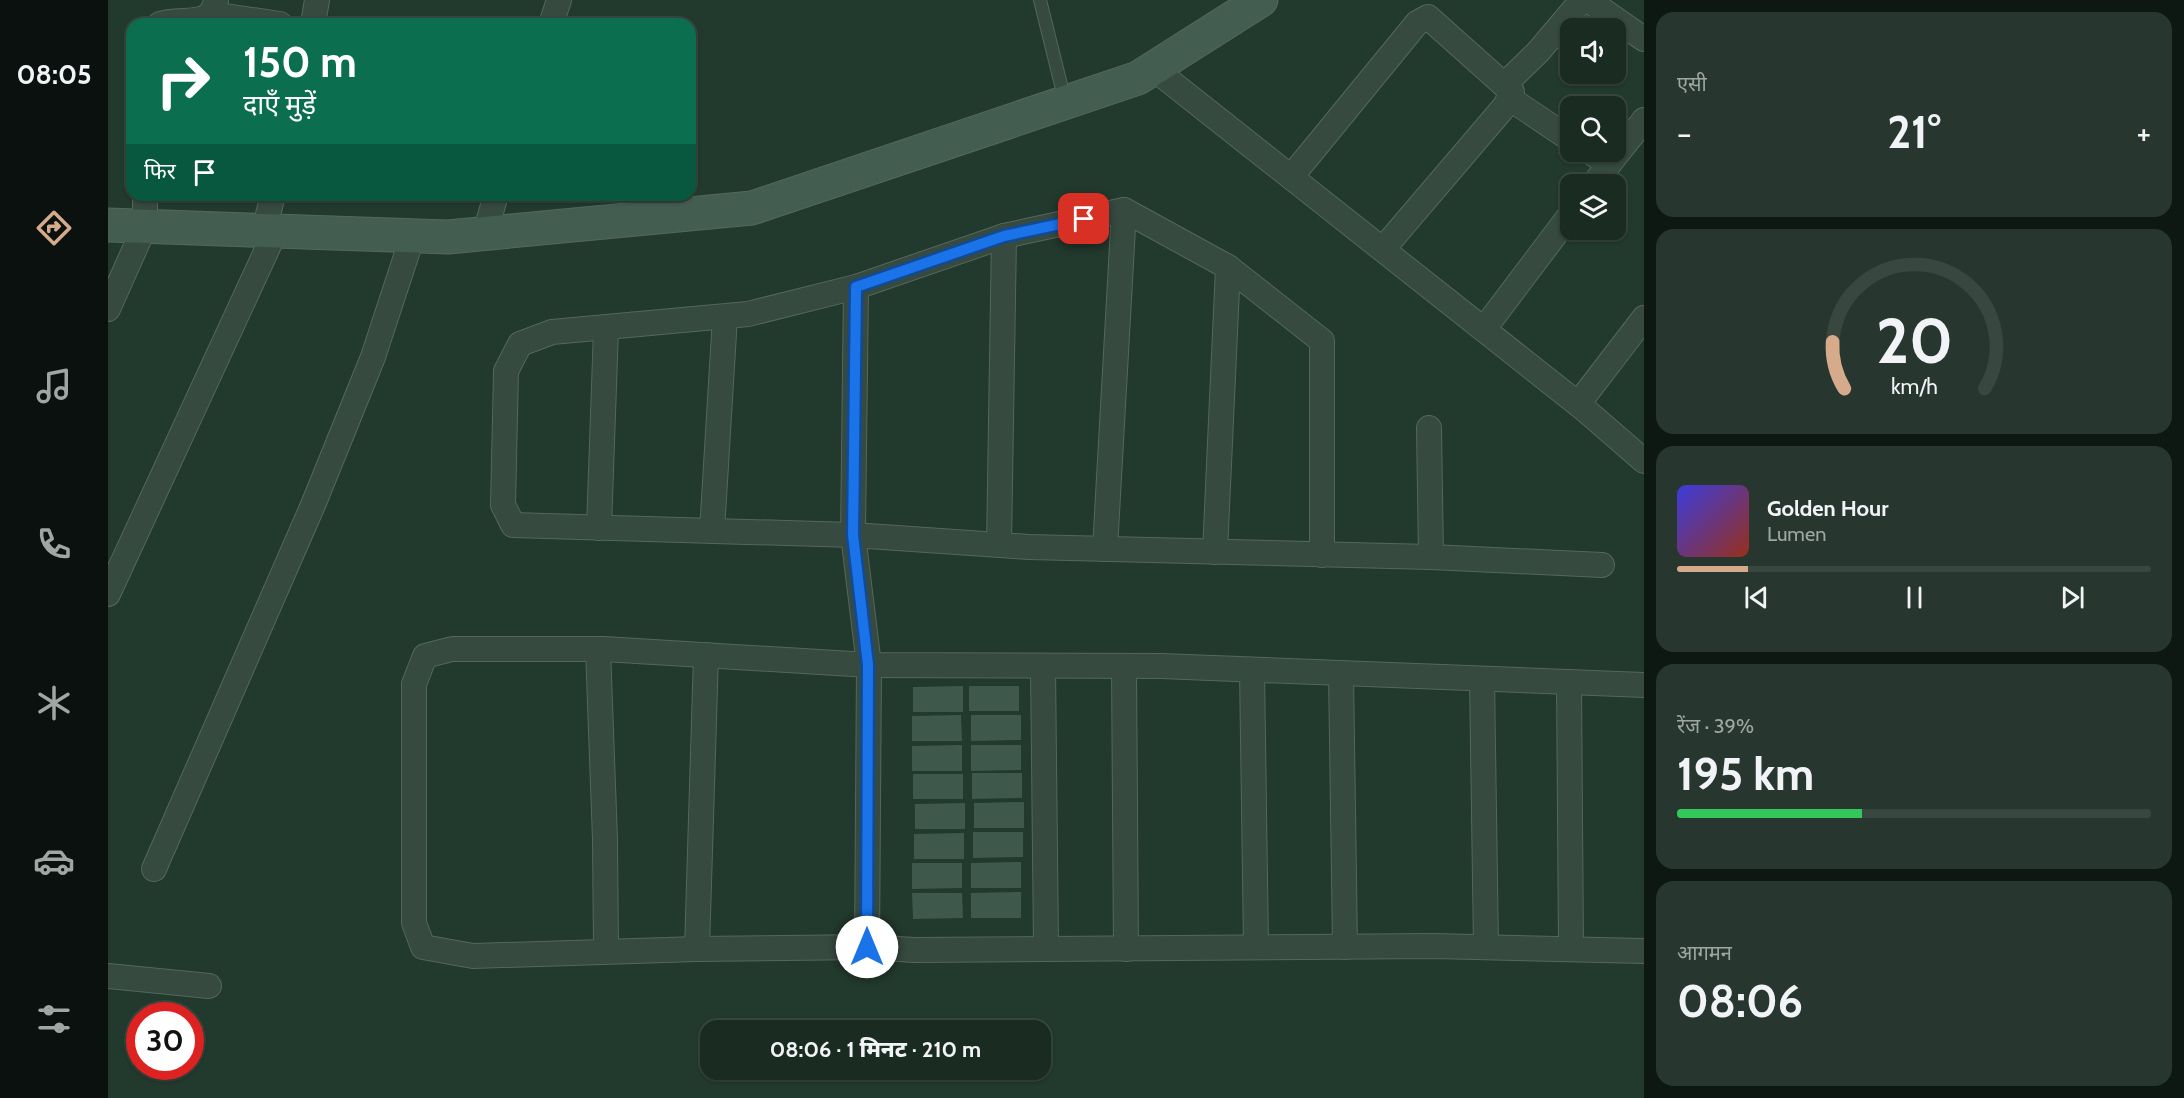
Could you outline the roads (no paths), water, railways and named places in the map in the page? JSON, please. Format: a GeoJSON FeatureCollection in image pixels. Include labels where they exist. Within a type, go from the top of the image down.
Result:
{"type":"FeatureCollection","features":[{"type":"Feature","properties":{"kind":"street"},"geometry":{"type":"LineString","coordinates":[[315,18],[317,0]]}},
{"type":"Feature","properties":{"kind":"street"},"geometry":{"type":"LineString","coordinates":[[553,18],[559,0]]}},
{"type":"Feature","properties":{"kind":"street"},"geometry":{"type":"LineString","coordinates":[[108,225],[145,211],[270,230],[448,237],[752,208],[1138,78],[1261,0]]}},
{"type":"Feature","properties":{"kind":"street"},"geometry":{"type":"LineString","coordinates":[[1383,249],[1505,106],[1507,91],[1582,0]]}},
{"type":"Feature","properties":{"kind":"street"},"geometry":{"type":"LineString","coordinates":[[1588,0],[1644,39]]}},
{"type":"Feature","properties":{"kind":"street"},"geometry":{"type":"LineString","coordinates":[[213,7],[256,18]]}},
{"type":"Feature","properties":{"kind":"street"},"geometry":{"type":"LineString","coordinates":[[1291,177],[1417,23],[1428,17],[1507,91],[1560,131]]}},
{"type":"Feature","properties":{"kind":"street"},"geometry":{"type":"LineString","coordinates":[[1153,68],[1578,404],[1644,461]]}},
{"type":"Feature","properties":{"kind":"street"},"geometry":{"type":"LineString","coordinates":[[1626,136],[1644,120]]}},
{"type":"Feature","properties":{"kind":"street"},"geometry":{"type":"LineString","coordinates":[[108,594],[270,230],[272,201]]}},
{"type":"Feature","properties":{"kind":"street"},"geometry":{"type":"LineString","coordinates":[[485,233],[494,201]]}},
{"type":"Feature","properties":{"kind":"street"},"geometry":{"type":"LineString","coordinates":[[1105,549],[1124,210]]}},
{"type":"Feature","properties":{"kind":"street"},"geometry":{"type":"LineString","coordinates":[[1322,555],[1322,341],[1228,267],[1124,210],[1004,236],[856,287],[748,315],[552,332],[520,344],[506,371],[503,505],[513,525],[853,535],[999,545],[1105,549],[1322,555],[1431,557],[1602,565]]}},
{"type":"Feature","properties":{"kind":"street"},"geometry":{"type":"LineString","coordinates":[[108,309],[145,211]]}},
{"type":"Feature","properties":{"kind":"street"},"geometry":{"type":"LineString","coordinates":[[1484,329],[1560,228]]}},
{"type":"Feature","properties":{"kind":"street"},"geometry":{"type":"LineString","coordinates":[[154,869],[313,505],[373,357],[413,235]]}},
{"type":"Feature","properties":{"kind":"street"},"geometry":{"type":"LineString","coordinates":[[999,545],[1004,236]]}},
{"type":"Feature","properties":{"kind":"street"},"geometry":{"type":"LineString","coordinates":[[1215,552],[1228,267]]}},
{"type":"Feature","properties":{"kind":"street"},"geometry":{"type":"LineString","coordinates":[[856,287],[853,535],[868,665],[867,947]]}},
{"type":"Feature","properties":{"kind":"street"},"geometry":{"type":"LineString","coordinates":[[712,531],[725,317]]}},
{"type":"Feature","properties":{"kind":"street"},"geometry":{"type":"LineString","coordinates":[[1578,404],[1644,318]]}},
{"type":"Feature","properties":{"kind":"street"},"geometry":{"type":"LineString","coordinates":[[599,528],[606,329]]}},
{"type":"Feature","properties":{"kind":"street"},"geometry":{"type":"LineString","coordinates":[[1429,428],[1431,557]]}},
{"type":"Feature","properties":{"kind":"street"},"geometry":{"type":"LineString","coordinates":[[1644,685],[1124,666],[868,665],[598,650],[452,649],[424,656],[414,684],[414,923],[423,947],[473,956],[606,950],[867,947],[914,950],[1046,947],[1126,949],[1486,947],[1644,951]]}},
{"type":"Feature","properties":{"kind":"street"},"geometry":{"type":"LineString","coordinates":[[598,650],[605,840],[606,950]]}},
{"type":"Feature","properties":{"kind":"street"},"geometry":{"type":"LineString","coordinates":[[697,949],[706,655]]}},
{"type":"Feature","properties":{"kind":"street"},"geometry":{"type":"LineString","coordinates":[[1043,666],[1046,947]]}},
{"type":"Feature","properties":{"kind":"street"},"geometry":{"type":"LineString","coordinates":[[1124,666],[1126,949]]}},
{"type":"Feature","properties":{"kind":"street"},"geometry":{"type":"LineString","coordinates":[[1252,670],[1256,948]]}},
{"type":"Feature","properties":{"kind":"street"},"geometry":{"type":"LineString","coordinates":[[1341,673],[1345,947]]}},
{"type":"Feature","properties":{"kind":"street"},"geometry":{"type":"LineString","coordinates":[[1482,680],[1486,947]]}},
{"type":"Feature","properties":{"kind":"street"},"geometry":{"type":"LineString","coordinates":[[1569,682],[1571,949]]}},
{"type":"Feature","properties":{"kind":"street"},"geometry":{"type":"LineString","coordinates":[[108,976],[209,986]]}},
{"type":"Feature","properties":{"kind":"lane"},"geometry":{"type":"LineString","coordinates":[[1040,0],[1065,102]]}}]}
